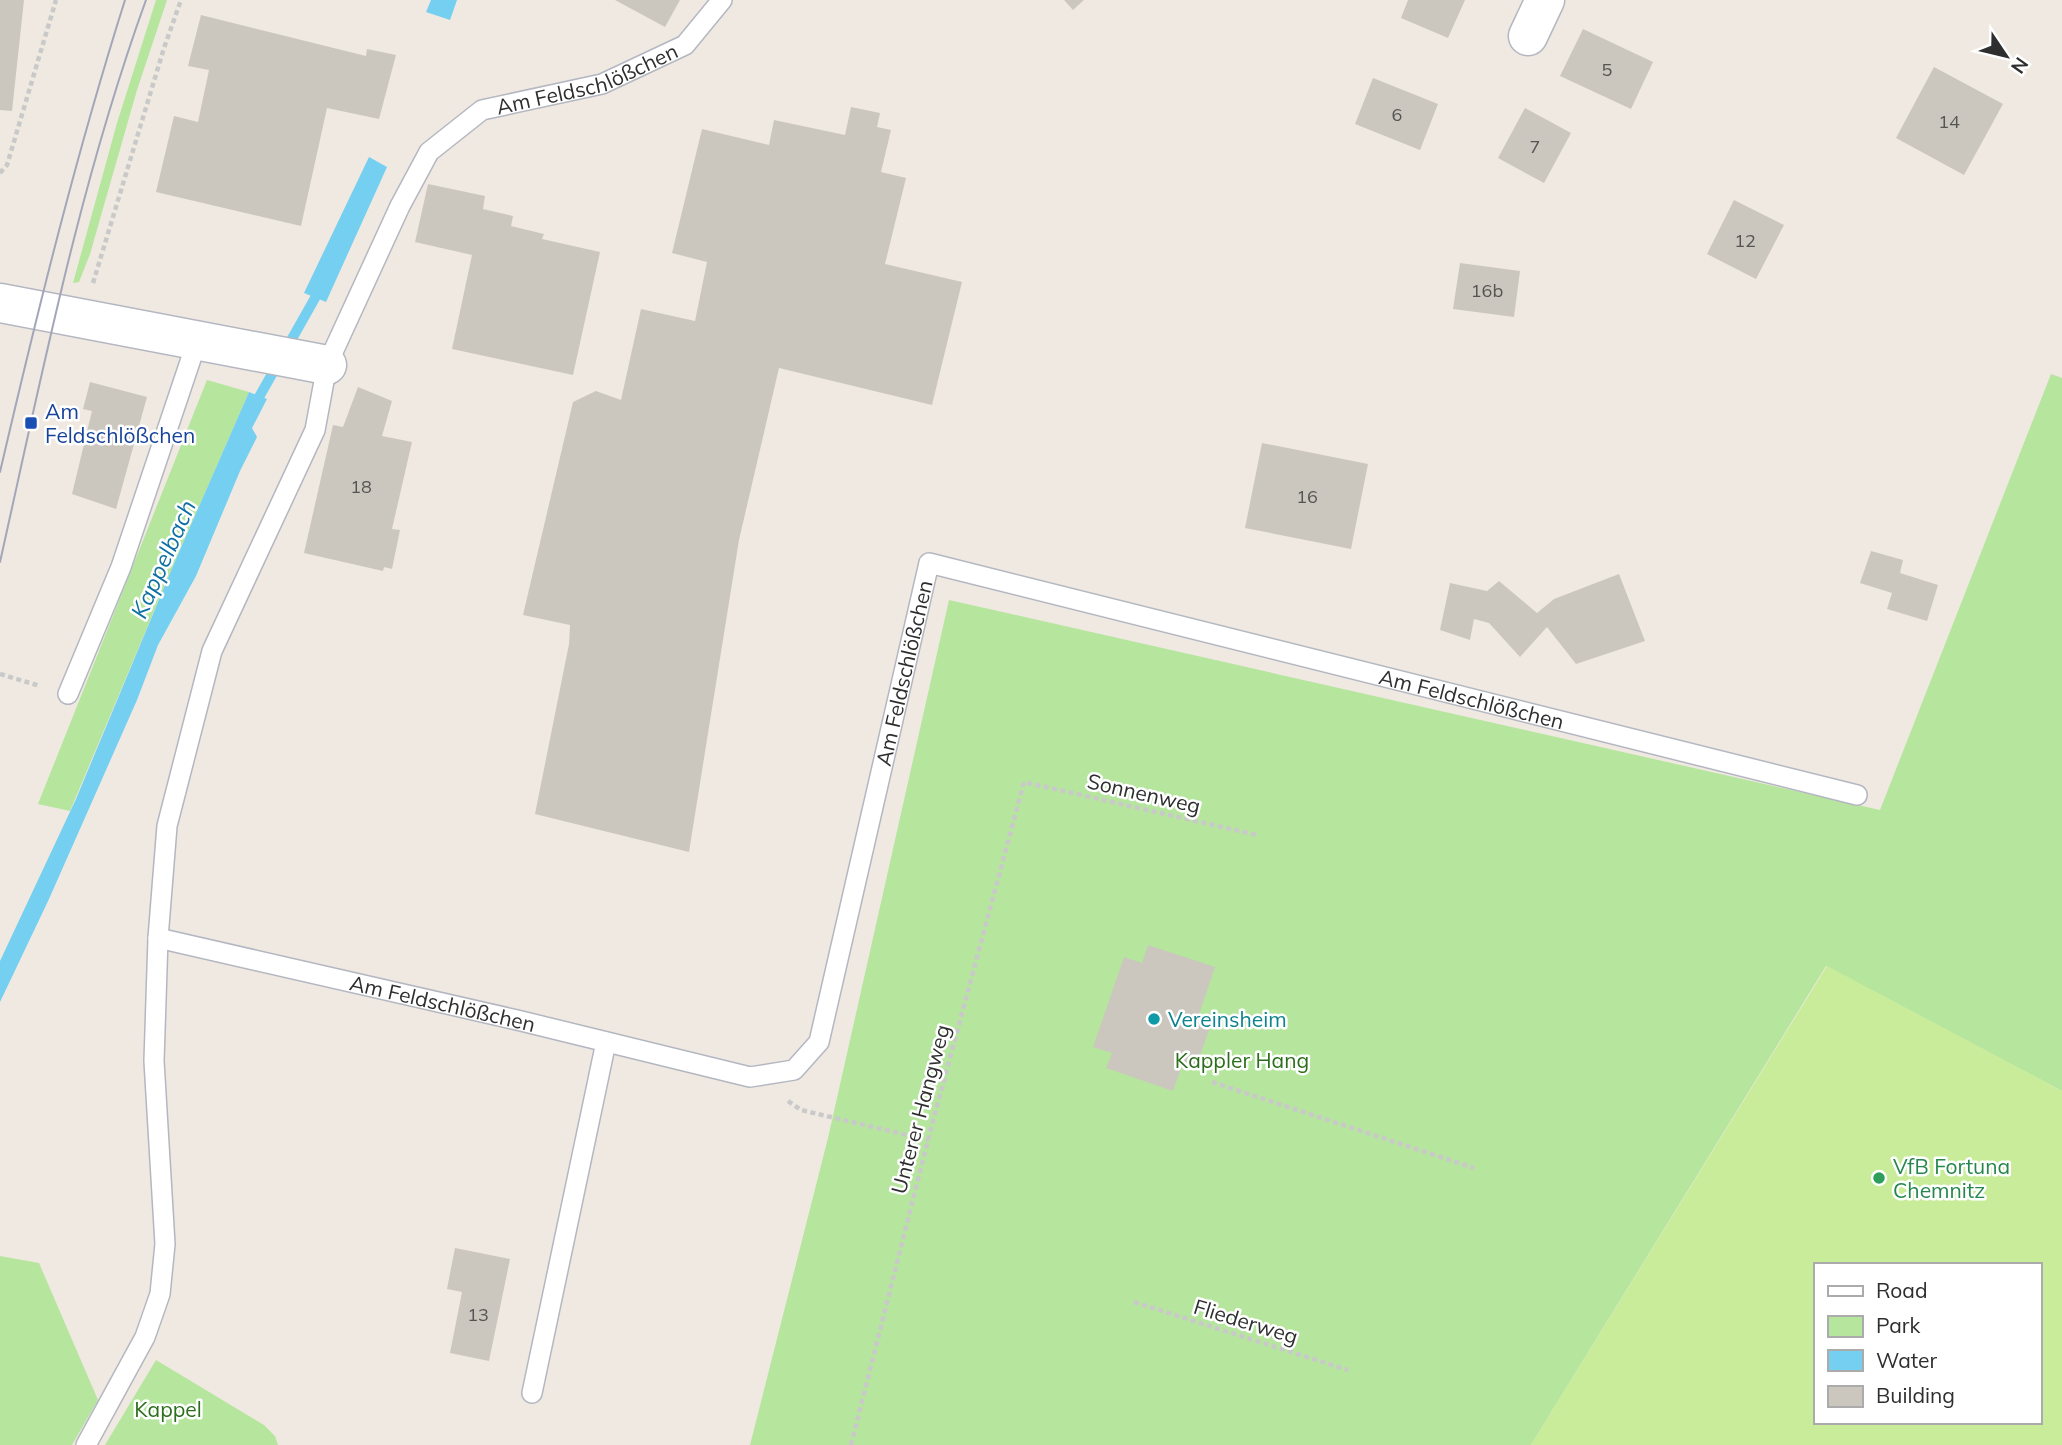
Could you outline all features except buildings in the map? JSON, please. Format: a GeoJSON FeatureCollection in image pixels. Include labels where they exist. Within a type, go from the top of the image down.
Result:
{"type":"FeatureCollection","features":[{"type":"Feature","properties":{"kind":"street"},"geometry":{"type":"LineString","coordinates":[[1528,36],[1545,0]]}},
{"type":"Feature","properties":{"kind":"street"},"geometry":{"type":"LineString","coordinates":[[0,303],[327,365]]}},
{"type":"Feature","properties":{"kind":"lane","name":"Am Feldschlößchen"},"geometry":{"type":"LineString","coordinates":[[86,1445],[145,1338],[160,1294],[165,1244],[154,1061],[158,938],[167,826],[212,651],[315,430],[327,365],[400,206],[429,152],[482,110],[602,84],[685,45],[722,0]]}},
{"type":"Feature","properties":{"kind":"lane"},"geometry":{"type":"LineString","coordinates":[[68,695],[121,567],[197,341]]}},
{"type":"Feature","properties":{"kind":"lane","name":"Am Feldschlößchen"},"geometry":{"type":"LineString","coordinates":[[158,938],[750,1077],[794,1069],[819,1042],[929,563],[1857,795]]}},
{"type":"Feature","properties":{"kind":"lane"},"geometry":{"type":"LineString","coordinates":[[532,1393],[606,1042]]}},
{"type":"Feature","properties":{"kind":"path"},"geometry":{"type":"LineString","coordinates":[[0,173],[6,165],[56,0]]}},
{"type":"Feature","properties":{"kind":"path"},"geometry":{"type":"LineString","coordinates":[[82,320],[181,0]]}},
{"type":"Feature","properties":{"kind":"path"},"geometry":{"type":"LineString","coordinates":[[0,674],[68,695]]}},
{"type":"Feature","properties":{"kind":"path","name":"Sonnenweg"},"geometry":{"type":"LineString","coordinates":[[1024,782],[1257,835]]}},
{"type":"Feature","properties":{"kind":"path","name":"Unterer Hangweg"},"geometry":{"type":"LineString","coordinates":[[851,1445],[928,1140],[1024,782]]}},
{"type":"Feature","properties":{"kind":"path"},"geometry":{"type":"LineString","coordinates":[[750,1077],[801,1110],[928,1140]]}},
{"type":"Feature","properties":{"kind":"path"},"geometry":{"type":"LineString","coordinates":[[1212,1082],[1474,1168]]}},
{"type":"Feature","properties":{"kind":"path","name":"Fliederweg"},"geometry":{"type":"LineString","coordinates":[[1134,1302],[1348,1370]]}},
{"type":"Feature","properties":{"kind":"green space"},"geometry":{"type":"Polygon","coordinates":[[[156,0],[167,0],[137,90],[90,254],[79,282],[73,283],[117,123],[156,0]]]}},
{"type":"Feature","properties":{"kind":"green space","name":"Kappler Hang"},"geometry":{"type":"Polygon","coordinates":[[[2051,374],[2062,378],[2062,1091],[1826,966],[1531,1445],[750,1445],[828,1138],[949,600],[1880,810],[2051,374]]]}},
{"type":"Feature","properties":{"kind":"green space"},"geometry":{"type":"Polygon","coordinates":[[[207,380],[249,392],[70,811],[38,804],[207,380]]]}},
{"type":"Feature","properties":{"kind":"green space","name":"VfB Fortuna Chemnitz"},"geometry":{"type":"Polygon","coordinates":[[[1827,966],[2062,1091],[2062,1445],[1531,1445],[1827,966]]]}},
{"type":"Feature","properties":{"kind":"green space"},"geometry":{"type":"Polygon","coordinates":[[[0,1256],[39,1263],[98,1400],[72,1445],[0,1445],[0,1256]]]}},
{"type":"Feature","properties":{"kind":"green space","name":"Kappel"},"geometry":{"type":"Polygon","coordinates":[[[156,1360],[264,1425],[275,1436],[278,1445],[105,1445],[156,1360]]]}},
{"type":"Feature","properties":{"kind":"water"},"geometry":{"type":"Polygon","coordinates":[[[431,0],[457,0],[450,20],[426,12],[431,0]]]}},
{"type":"Feature","properties":{"kind":"water"},"geometry":{"type":"Polygon","coordinates":[[[369,157],[387,167],[326,302],[304,293],[369,157]]]}},
{"type":"Feature","properties":{"kind":"water"},"geometry":{"type":"Polygon","coordinates":[[[249,392],[267,399],[252,428],[257,437],[196,576],[158,645],[137,700],[49,899],[0,1002],[0,961],[76,799],[249,392]]]}},
{"type":"Feature","properties":{"kind":"waterway","name":"Kappelbach"},"geometry":{"type":"LineString","coordinates":[[254,406],[320,285]]}},
{"type":"Feature","properties":{"kind":"tram line"},"geometry":{"type":"LineString","coordinates":[[0,472],[58,234],[125,0]]}},
{"type":"Feature","properties":{"kind":"tram line"},"geometry":{"type":"LineString","coordinates":[[0,562],[82,208],[122,69],[146,0]]}},
{"type":"Feature","properties":{"kind":"place","name":"Am Feldschlößchen"},"geometry":{"type":"Point","coordinates":[31,423]}},
{"type":"Feature","properties":{"kind":"place","name":"Vereinsheim"},"geometry":{"type":"Point","coordinates":[1154,1019]}},
{"type":"Feature","properties":{"kind":"place","name":"VfB Fortuna Chemnitz"},"geometry":{"type":"Point","coordinates":[1879,1178]}}]}
